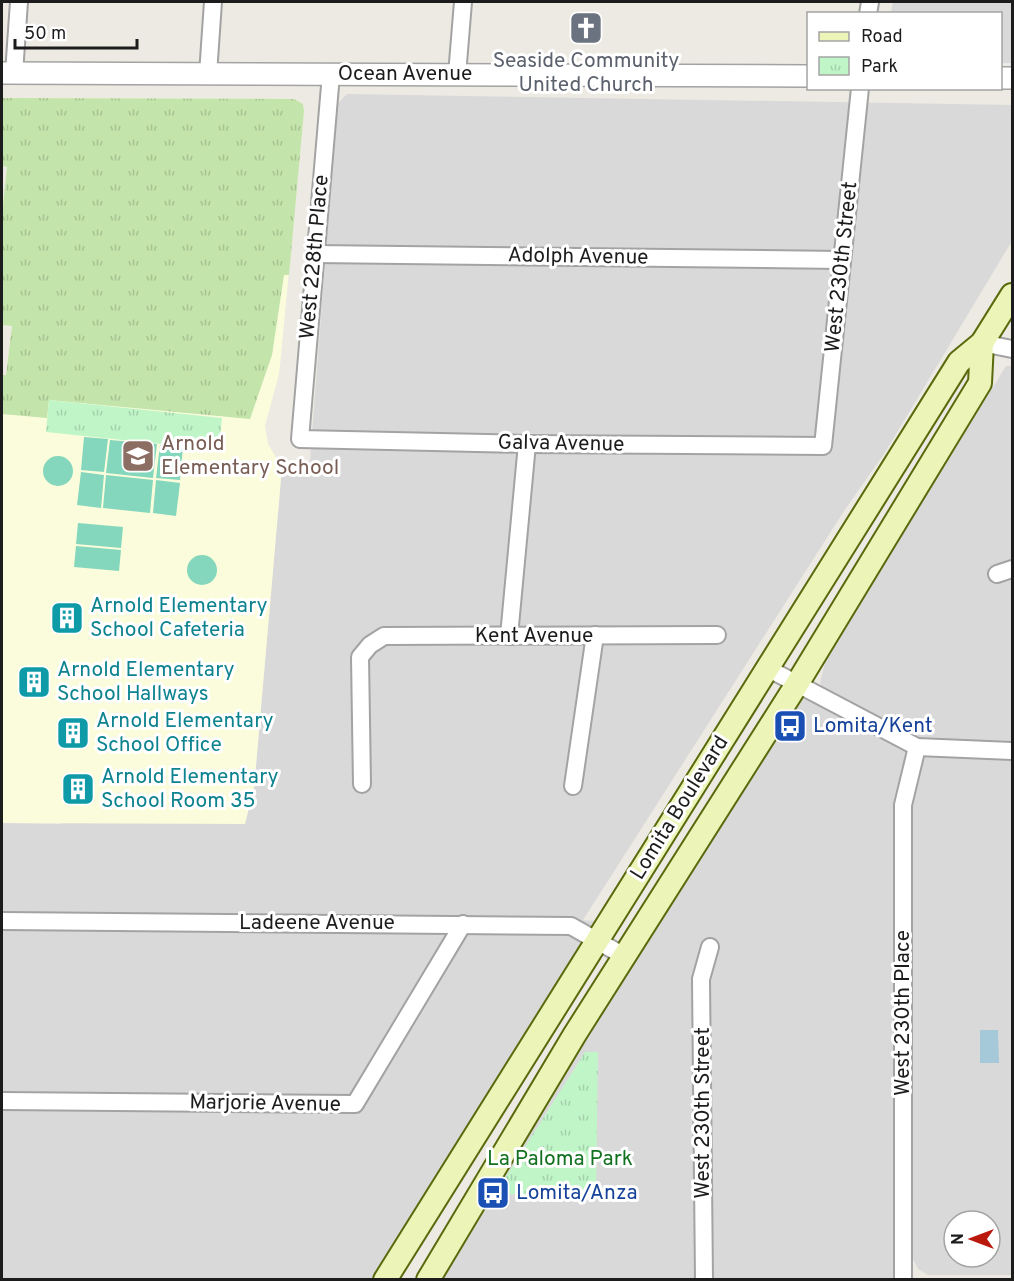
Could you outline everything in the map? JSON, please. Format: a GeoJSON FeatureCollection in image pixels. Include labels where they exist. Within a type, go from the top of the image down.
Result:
{"type":"FeatureCollection","features":[{"type":"Feature","properties":{"kind":"main road","name":"Lomita Boulevard"},"geometry":{"type":"LineString","coordinates":[[385,1280],[958,362],[982,344],[1012,296]]}},
{"type":"Feature","properties":{"kind":"main road","name":"Lomita Boulevard"},"geometry":{"type":"LineString","coordinates":[[428,1280],[624,956],[797,684],[980,383],[982,344]]}},
{"type":"Feature","properties":{"kind":"street"},"geometry":{"type":"LineString","coordinates":[[8,73],[19,2]]}},
{"type":"Feature","properties":{"kind":"street"},"geometry":{"type":"LineString","coordinates":[[208,74],[213,2]]}},
{"type":"Feature","properties":{"kind":"street"},"geometry":{"type":"LineString","coordinates":[[456,75],[463,2]]}},
{"type":"Feature","properties":{"kind":"street","name":"Ocean Avenue"},"geometry":{"type":"LineString","coordinates":[[8,73],[807,76]]}},
{"type":"Feature","properties":{"kind":"street","name":"West 228th Place"},"geometry":{"type":"LineString","coordinates":[[300,440],[331,74]]}},
{"type":"Feature","properties":{"kind":"street","name":"West 230th Street"},"geometry":{"type":"LineString","coordinates":[[823,446],[860,90]]}},
{"type":"Feature","properties":{"kind":"street","name":"Adolph Avenue"},"geometry":{"type":"LineString","coordinates":[[314,254],[842,260]]}},
{"type":"Feature","properties":{"kind":"street"},"geometry":{"type":"LineString","coordinates":[[982,344],[1012,349]]}},
{"type":"Feature","properties":{"kind":"street","name":"Galva Avenue"},"geometry":{"type":"LineString","coordinates":[[300,440],[823,446]]}},
{"type":"Feature","properties":{"kind":"street"},"geometry":{"type":"LineString","coordinates":[[509,636],[527,444]]}},
{"type":"Feature","properties":{"kind":"street"},"geometry":{"type":"LineString","coordinates":[[573,786],[595,635]]}},
{"type":"Feature","properties":{"kind":"street","name":"Kent Avenue"},"geometry":{"type":"LineString","coordinates":[[362,784],[360,657],[370,645],[384,636],[717,635]]}},
{"type":"Feature","properties":{"kind":"street"},"geometry":{"type":"LineString","coordinates":[[767,668],[917,747],[1012,751]]}},
{"type":"Feature","properties":{"kind":"street","name":"West 230th Place"},"geometry":{"type":"LineString","coordinates":[[903,1280],[903,805],[917,747]]}},
{"type":"Feature","properties":{"kind":"street","name":"Ladeene Avenue"},"geometry":{"type":"LineString","coordinates":[[2,921],[571,926],[624,956]]}},
{"type":"Feature","properties":{"kind":"street","name":"Marjorie Avenue"},"geometry":{"type":"LineString","coordinates":[[2,1101],[356,1104],[463,924]]}},
{"type":"Feature","properties":{"kind":"street","name":"West 230th Street"},"geometry":{"type":"LineString","coordinates":[[704,1280],[701,979],[710,947]]}},
{"type":"Feature","properties":{"kind":"shaded area"},"geometry":{"type":"Polygon","coordinates":[[[893,2],[1012,2],[1012,63],[1002,63],[1002,12],[891,12],[893,2]]]}},
{"type":"Feature","properties":{"kind":"shaded area"},"geometry":{"type":"Polygon","coordinates":[[[347,94],[1012,105],[1012,241],[884,454],[844,511],[583,920],[608,922],[385,1279],[2,1280],[2,823],[58,824],[254,788],[282,467],[310,461],[337,104],[347,94]]]}},
{"type":"Feature","properties":{"kind":"shaded area","name":"Arnold Elementary School"},"geometry":{"type":"Polygon","coordinates":[[[2,98],[294,99],[303,104],[279,374],[265,426],[268,444],[282,467],[254,788],[245,824],[2,823],[2,375],[6,375],[12,326],[2,325],[2,214],[7,167],[2,166],[2,98]]]}},
{"type":"Feature","properties":{"kind":"shaded area"},"geometry":{"type":"Polygon","coordinates":[[[1006,366],[1012,366],[1012,1275],[928,1275],[918,1269],[912,1257],[910,800],[924,741],[830,696],[820,683],[826,658],[1006,366]]]}},
{"type":"Feature","properties":{"kind":"shaded area"},"geometry":{"type":"Polygon","coordinates":[[[797,684],[917,747],[903,805],[903,1279],[428,1280],[797,684]]]}},
{"type":"Feature","properties":{"kind":"green space"},"geometry":{"type":"Polygon","coordinates":[[[2,98],[294,99],[303,104],[289,275],[284,275],[272,355],[250,419],[49,400],[47,418],[2,414],[2,375],[6,375],[12,326],[2,325],[2,214],[7,167],[2,166],[2,98]]]}},
{"type":"Feature","properties":{"kind":"green space"},"geometry":{"type":"Polygon","coordinates":[[[49,400],[222,418],[219,450],[46,432],[49,400]]]}},
{"type":"Feature","properties":{"kind":"green space"},"geometry":{"type":"Polygon","coordinates":[[[84,437],[108,439],[104,472],[81,470],[84,437]]]}},
{"type":"Feature","properties":{"kind":"green space"},"geometry":{"type":"Polygon","coordinates":[[[110,440],[157,444],[153,478],[106,473],[110,440]]]}},
{"type":"Feature","properties":{"kind":"green space"},"geometry":{"type":"Polygon","coordinates":[[[160,445],[183,447],[180,480],[156,478],[160,445]]]}},
{"type":"Feature","properties":{"kind":"green space"},"geometry":{"type":"Polygon","coordinates":[[[58,456],[69,460],[73,471],[69,482],[58,486],[47,482],[43,471],[47,460],[58,456]]]}},
{"type":"Feature","properties":{"kind":"green space"},"geometry":{"type":"Polygon","coordinates":[[[81,472],[104,475],[101,508],[77,505],[81,472]]]}},
{"type":"Feature","properties":{"kind":"green space"},"geometry":{"type":"Polygon","coordinates":[[[106,475],[153,480],[150,513],[103,508],[106,475]]]}},
{"type":"Feature","properties":{"kind":"green space"},"geometry":{"type":"Polygon","coordinates":[[[156,480],[180,483],[176,516],[153,513],[156,480]]]}},
{"type":"Feature","properties":{"kind":"green space"},"geometry":{"type":"Polygon","coordinates":[[[78,523],[123,527],[121,548],[76,544],[78,523]]]}},
{"type":"Feature","properties":{"kind":"green space"},"geometry":{"type":"Polygon","coordinates":[[[76,546],[121,550],[119,571],[74,567],[76,546]]]}},
{"type":"Feature","properties":{"kind":"green space"},"geometry":{"type":"Polygon","coordinates":[[[202,555],[213,559],[217,570],[213,581],[202,585],[191,581],[187,570],[191,559],[202,555]]]}},
{"type":"Feature","properties":{"kind":"green space","name":"La Paloma Park"},"geometry":{"type":"Polygon","coordinates":[[[585,1052],[598,1052],[596,1195],[495,1194],[585,1052]]]}},
{"type":"Feature","properties":{"kind":"water"},"geometry":{"type":"Polygon","coordinates":[[[980,1030],[998,1030],[999,1063],[980,1063],[980,1030]]]}},
{"type":"Feature","properties":{"kind":"place","name":"Seaside Community United Church"},"geometry":{"type":"Point","coordinates":[586,28]}},
{"type":"Feature","properties":{"kind":"place","name":"Arnold Elementary School"},"geometry":{"type":"Point","coordinates":[138,456]}},
{"type":"Feature","properties":{"kind":"place","name":"Arnold Elementary School Cafeteria"},"geometry":{"type":"Point","coordinates":[67,618]}},
{"type":"Feature","properties":{"kind":"place","name":"Arnold Elementary School Hallways"},"geometry":{"type":"Point","coordinates":[34,682]}},
{"type":"Feature","properties":{"kind":"place","name":"Lomita/Kent"},"geometry":{"type":"Point","coordinates":[790,726]}},
{"type":"Feature","properties":{"kind":"place","name":"Arnold Elementary School Office"},"geometry":{"type":"Point","coordinates":[73,733]}},
{"type":"Feature","properties":{"kind":"place","name":"Arnold Elementary School Room 35"},"geometry":{"type":"Point","coordinates":[78,789]}},
{"type":"Feature","properties":{"kind":"place","name":"Lomita/Anza"},"geometry":{"type":"Point","coordinates":[493,1193]}}]}
